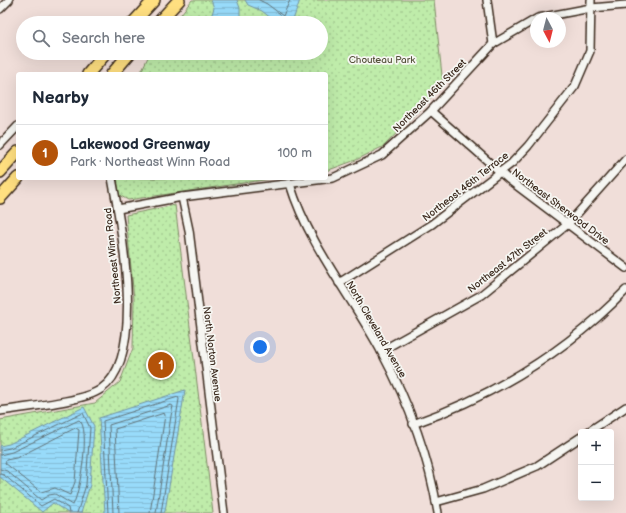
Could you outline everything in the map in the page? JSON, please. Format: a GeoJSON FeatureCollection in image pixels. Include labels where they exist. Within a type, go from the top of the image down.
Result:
{"type":"FeatureCollection","features":[{"type":"Feature","properties":{"kind":"highway"},"geometry":{"type":"LineString","coordinates":[[139,16],[154,0]]}},
{"type":"Feature","properties":{"kind":"highway"},"geometry":{"type":"LineString","coordinates":[[164,16],[179,0]]}},
{"type":"Feature","properties":{"kind":"highway"},"geometry":{"type":"LineString","coordinates":[[90,72],[100,60]]}},
{"type":"Feature","properties":{"kind":"highway"},"geometry":{"type":"LineString","coordinates":[[114,72],[124,60]]}},
{"type":"Feature","properties":{"kind":"highway"},"geometry":{"type":"LineString","coordinates":[[0,172],[16,154]]}},
{"type":"Feature","properties":{"kind":"highway"},"geometry":{"type":"LineString","coordinates":[[0,198],[16,180]]}},
{"type":"Feature","properties":{"kind":"street"},"geometry":{"type":"LineString","coordinates":[[0,9],[9,0]]}},
{"type":"Feature","properties":{"kind":"street"},"geometry":{"type":"LineString","coordinates":[[487,0],[492,44]]}},
{"type":"Feature","properties":{"kind":"street","name":"Northeast 46th Terrace"},"geometry":{"type":"LineString","coordinates":[[339,283],[432,224],[500,173],[528,146],[575,86],[590,51],[590,0]]}},
{"type":"Feature","properties":{"kind":"street","name":"Northeast 46th Street"},"geometry":{"type":"LineString","coordinates":[[566,13],[591,8],[626,5]]}},
{"type":"Feature","properties":{"kind":"street","name":"Northeast 46th Street"},"geometry":{"type":"LineString","coordinates":[[328,179],[333,178],[382,155],[431,111],[492,44],[530,23]]}},
{"type":"Feature","properties":{"kind":"street","name":"Northeast Sherwood Drive"},"geometry":{"type":"LineString","coordinates":[[431,111],[500,173],[626,268]]}},
{"type":"Feature","properties":{"kind":"street"},"geometry":{"type":"LineString","coordinates":[[0,145],[16,128]]}},
{"type":"Feature","properties":{"kind":"street","name":"Northeast 47th Street"},"geometry":{"type":"LineString","coordinates":[[381,351],[481,295],[568,224],[626,160]]}},
{"type":"Feature","properties":{"kind":"street","name":"Northeast Winn Road"},"geometry":{"type":"LineString","coordinates":[[0,411],[81,398],[101,390],[114,376],[124,349],[128,298],[118,209],[112,180]]}},
{"type":"Feature","properties":{"kind":"street","name":"Northeast 46th Street"},"geometry":{"type":"LineString","coordinates":[[118,209],[182,197],[319,180]]}},
{"type":"Feature","properties":{"kind":"street","name":"North Cleveland Avenue"},"geometry":{"type":"LineString","coordinates":[[290,184],[307,228],[381,351],[398,385],[429,471],[438,513]]}},
{"type":"Feature","properties":{"kind":"street","name":"North Norton Avenue"},"geometry":{"type":"LineString","coordinates":[[182,197],[189,230],[224,513]]}},
{"type":"Feature","properties":{"kind":"street"},"geometry":{"type":"LineString","coordinates":[[413,424],[477,398],[526,370],[573,338],[626,290]]}},
{"type":"Feature","properties":{"kind":"street"},"geometry":{"type":"LineString","coordinates":[[593,429],[626,407]]}},
{"type":"Feature","properties":{"kind":"street"},"geometry":{"type":"LineString","coordinates":[[436,502],[484,489],[537,466],[578,439]]}},
{"type":"Feature","properties":{"kind":"green space","name":"Chouteau Park"},"geometry":{"type":"Polygon","coordinates":[[[192,0],[434,0],[443,85],[384,146],[356,160],[328,170],[328,72],[141,72],[147,60],[328,60],[328,16],[179,16],[192,0]]]}},
{"type":"Feature","properties":{"kind":"green space"},"geometry":{"type":"Polygon","coordinates":[[[117,180],[263,180],[128,200],[119,195],[117,180]]]}},
{"type":"Feature","properties":{"kind":"green space"},"geometry":{"type":"Polygon","coordinates":[[[175,205],[213,513],[0,513],[0,420],[95,403],[120,382],[133,348],[134,299],[126,215],[175,205]]]}},
{"type":"Feature","properties":{"kind":"water"},"geometry":{"type":"Polygon","coordinates":[[[211,0],[237,0],[240,8],[240,16],[211,16],[214,8],[211,0]]]}},
{"type":"Feature","properties":{"kind":"water"},"geometry":{"type":"Polygon","coordinates":[[[245,0],[300,0],[294,16],[268,16],[262,11],[248,5],[245,0]]]}},
{"type":"Feature","properties":{"kind":"water"},"geometry":{"type":"Polygon","coordinates":[[[185,390],[164,513],[105,513],[99,418],[185,390]]]}},
{"type":"Feature","properties":{"kind":"water"},"geometry":{"type":"Polygon","coordinates":[[[84,407],[94,426],[90,485],[81,513],[68,513],[53,503],[42,512],[0,477],[0,446],[9,444],[84,407]]]}},
{"type":"Feature","properties":{"kind":"place","name":"Lakewood Greenway"},"geometry":{"type":"Point","coordinates":[161,365]}}]}
